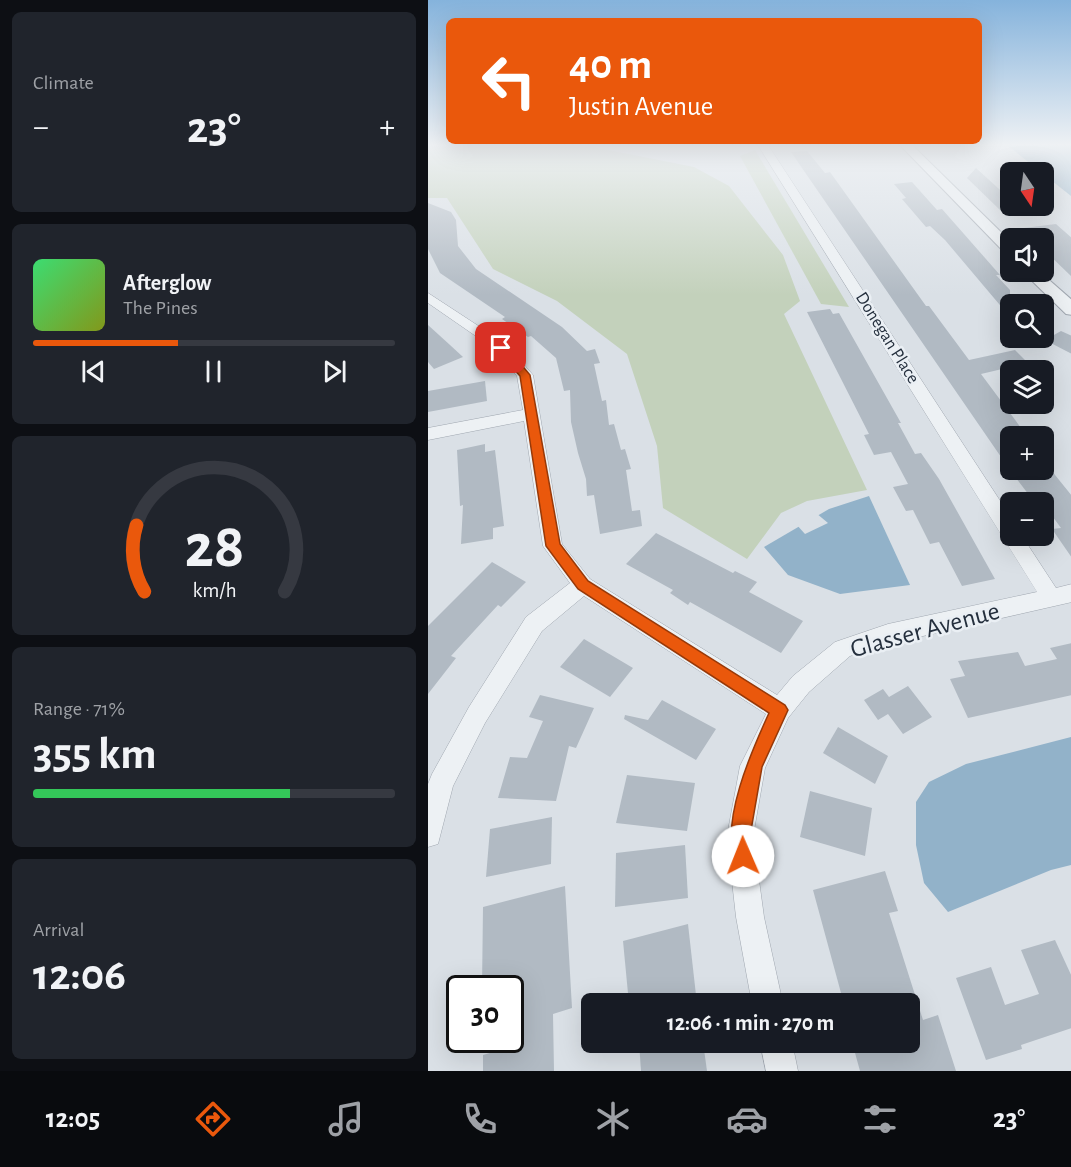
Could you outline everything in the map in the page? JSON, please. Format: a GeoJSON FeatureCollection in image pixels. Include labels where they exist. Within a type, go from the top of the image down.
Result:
{"type":"FeatureCollection","features":[{"type":"Feature","properties":{"kind":"street","name":"Donegan Place"},"geometry":{"type":"LineString","coordinates":[[796,195],[1000,517]]}},
{"type":"Feature","properties":{"kind":"street"},"geometry":{"type":"LineString","coordinates":[[956,195],[1000,240]]}},
{"type":"Feature","properties":{"kind":"street"},"geometry":{"type":"LineString","coordinates":[[1042,282],[1072,310]]}},
{"type":"Feature","properties":{"kind":"street"},"geometry":{"type":"LineString","coordinates":[[428,297],[501,348],[525,375],[553,546],[583,585],[779,710]]}},
{"type":"Feature","properties":{"kind":"street"},"geometry":{"type":"LineString","coordinates":[[428,434],[530,414]]}},
{"type":"Feature","properties":{"kind":"street","name":"Donegan Place"},"geometry":{"type":"LineString","coordinates":[[1021,546],[1061,595]]}},
{"type":"Feature","properties":{"kind":"street"},"geometry":{"type":"LineString","coordinates":[[428,834],[441,783],[477,715],[534,624],[583,585]]}},
{"type":"Feature","properties":{"kind":"street","name":"Glasser Avenue"},"geometry":{"type":"LineString","coordinates":[[766,993],[750,917],[740,836],[753,766],[779,710],[801,684],[843,650],[888,634],[1061,595]]}},
{"type":"Feature","properties":{"kind":"street"},"geometry":{"type":"LineString","coordinates":[[778,1053],[782,1071]]}},
{"type":"Feature","properties":{"kind":"green space"},"geometry":{"type":"Polygon","coordinates":[[[428,195],[736,195],[783,255],[800,301],[784,314],[867,490],[807,501],[781,513],[747,559],[663,508],[657,446],[627,354],[557,301],[493,269],[447,198],[428,198],[428,195]]]}},
{"type":"Feature","properties":{"kind":"green space"},"geometry":{"type":"Polygon","coordinates":[[[761,195],[782,195],[849,307],[821,304],[761,195]]]}},
{"type":"Feature","properties":{"kind":"water"},"geometry":{"type":"Polygon","coordinates":[[[869,496],[910,585],[840,594],[788,575],[764,547],[829,509],[869,496]]]}},
{"type":"Feature","properties":{"kind":"water"},"geometry":{"type":"Polygon","coordinates":[[[1071,737],[1071,865],[1051,870],[948,912],[924,883],[916,845],[916,802],[929,782],[966,764],[1071,737]]]}},
{"type":"Feature","properties":{"kind":"pier"},"geometry":{"type":"Polygon","coordinates":[[[816,513],[828,523],[805,534],[796,524],[816,513]]]}},
{"type":"Feature","properties":{"kind":"building"},"geometry":{"type":"Polygon","coordinates":[[[821,195],[846,195],[926,306],[929,306],[969,360],[1015,350],[1025,360],[1000,360],[1000,370],[981,374],[1000,400],[1000,414],[1011,414],[1020,426],[1000,426],[1000,455],[821,195]]]}},
{"type":"Feature","properties":{"kind":"building"},"geometry":{"type":"Polygon","coordinates":[[[903,195],[924,195],[937,210],[942,209],[1000,275],[996,275],[1000,282],[1010,290],[1010,294],[1000,294],[1000,305],[945,240],[930,226],[926,227],[902,199],[906,198],[903,195]]]}},
{"type":"Feature","properties":{"kind":"building"},"geometry":{"type":"Polygon","coordinates":[[[985,195],[1000,195],[1000,210],[985,195]]]}},
{"type":"Feature","properties":{"kind":"building"},"geometry":{"type":"Polygon","coordinates":[[[428,203],[451,212],[456,220],[458,246],[476,269],[562,327],[587,351],[595,349],[600,363],[594,364],[602,401],[606,400],[609,425],[614,424],[621,450],[625,449],[631,469],[626,470],[632,511],[640,510],[642,526],[600,534],[594,495],[587,496],[586,479],[571,422],[570,390],[564,391],[556,358],[531,336],[528,337],[502,319],[505,317],[440,273],[428,249],[428,203]]]}},
{"type":"Feature","properties":{"kind":"building"},"geometry":{"type":"Polygon","coordinates":[[[1056,224],[1072,238],[1072,277],[1054,260],[1054,228],[1024,228],[1056,224]]]}},
{"type":"Feature","properties":{"kind":"building"},"geometry":{"type":"Polygon","coordinates":[[[830,309],[833,314],[839,313],[901,423],[898,423],[915,454],[921,453],[939,479],[995,579],[962,586],[939,542],[930,544],[913,510],[906,511],[893,487],[908,484],[891,452],[874,455],[864,435],[869,434],[807,312],[830,309]]]}},
{"type":"Feature","properties":{"kind":"building"},"geometry":{"type":"Polygon","coordinates":[[[428,325],[463,357],[434,369],[428,362],[428,325]]]}},
{"type":"Feature","properties":{"kind":"building"},"geometry":{"type":"Polygon","coordinates":[[[1061,331],[1072,336],[1072,354],[1054,345],[1054,335],[1061,331]]]}},
{"type":"Feature","properties":{"kind":"building"},"geometry":{"type":"Polygon","coordinates":[[[485,381],[487,401],[428,412],[428,391],[485,381]]]}},
{"type":"Feature","properties":{"kind":"building"},"geometry":{"type":"Polygon","coordinates":[[[485,444],[485,452],[495,450],[504,526],[493,528],[493,539],[461,544],[463,505],[460,506],[457,450],[485,444]]]}},
{"type":"Feature","properties":{"kind":"building"},"geometry":{"type":"Polygon","coordinates":[[[1054,474],[1072,496],[1072,558],[1054,532],[1054,529],[1061,528],[1054,518],[1054,492],[1027,492],[1018,480],[1054,480],[1054,474]]]}},
{"type":"Feature","properties":{"kind":"building"},"geometry":{"type":"Polygon","coordinates":[[[656,533],[733,573],[735,571],[757,582],[749,592],[803,621],[781,653],[690,602],[688,605],[670,593],[673,590],[626,564],[656,533]]]}},
{"type":"Feature","properties":{"kind":"building"},"geometry":{"type":"Polygon","coordinates":[[[492,562],[526,582],[501,607],[498,605],[451,656],[456,658],[428,694],[428,626],[492,562]]]}},
{"type":"Feature","properties":{"kind":"building"},"geometry":{"type":"Polygon","coordinates":[[[584,639],[633,668],[610,697],[560,667],[584,639]]]}},
{"type":"Feature","properties":{"kind":"building"},"geometry":{"type":"Polygon","coordinates":[[[1072,643],[1072,695],[968,718],[950,679],[965,676],[958,661],[1018,652],[1025,666],[1057,659],[1050,648],[1072,643]]]}},
{"type":"Feature","properties":{"kind":"building"},"geometry":{"type":"Polygon","coordinates":[[[908,686],[932,717],[903,734],[888,714],[878,720],[864,700],[883,689],[889,697],[908,686]]]}},
{"type":"Feature","properties":{"kind":"building"},"geometry":{"type":"Polygon","coordinates":[[[540,695],[594,708],[576,748],[569,746],[556,801],[498,798],[510,757],[527,758],[543,721],[529,717],[540,695]]]}},
{"type":"Feature","properties":{"kind":"building"},"geometry":{"type":"Polygon","coordinates":[[[662,700],[716,729],[696,760],[624,719],[625,715],[648,720],[662,700]]]}},
{"type":"Feature","properties":{"kind":"building"},"geometry":{"type":"Polygon","coordinates":[[[838,727],[888,756],[875,784],[823,753],[838,727]]]}},
{"type":"Feature","properties":{"kind":"building"},"geometry":{"type":"Polygon","coordinates":[[[627,775],[695,783],[687,831],[616,823],[627,775]]]}},
{"type":"Feature","properties":{"kind":"building"},"geometry":{"type":"Polygon","coordinates":[[[810,791],[872,808],[865,856],[800,837],[810,791]]]}},
{"type":"Feature","properties":{"kind":"building"},"geometry":{"type":"Polygon","coordinates":[[[552,817],[551,864],[486,877],[490,829],[552,817]]]}},
{"type":"Feature","properties":{"kind":"building"},"geometry":{"type":"Polygon","coordinates":[[[685,845],[688,898],[615,907],[616,853],[685,845]]]}},
{"type":"Feature","properties":{"kind":"building"},"geometry":{"type":"Polygon","coordinates":[[[885,871],[898,911],[889,913],[914,993],[841,993],[813,890],[885,871]]]}},
{"type":"Feature","properties":{"kind":"building"},"geometry":{"type":"Polygon","coordinates":[[[565,886],[572,1008],[553,1014],[554,1071],[483,1071],[483,1055],[524,1053],[524,975],[482,975],[483,907],[565,886]]]}},
{"type":"Feature","properties":{"kind":"building"},"geometry":{"type":"Polygon","coordinates":[[[688,924],[696,993],[628,993],[623,941],[688,924]]]}},
{"type":"Feature","properties":{"kind":"building"},"geometry":{"type":"Polygon","coordinates":[[[1055,940],[1072,977],[1072,1028],[1021,1045],[1022,1049],[986,1060],[956,978],[991,967],[1005,1005],[1039,994],[1021,950],[1055,940]]]}},
{"type":"Feature","properties":{"kind":"building"},"geometry":{"type":"Polygon","coordinates":[[[920,1011],[923,1020],[938,1015],[956,1071],[860,1071],[855,1053],[920,1053],[920,1011]]]}},
{"type":"Feature","properties":{"kind":"building"},"geometry":{"type":"Polygon","coordinates":[[[640,1053],[705,1053],[707,1071],[641,1071],[640,1053]]]}},
{"type":"Feature","properties":{"kind":"route"},"geometry":{"type":"LineString","coordinates":[[501,348],[525,375],[553,546],[583,585],[779,710],[753,766],[740,836],[743,856]]}}]}
